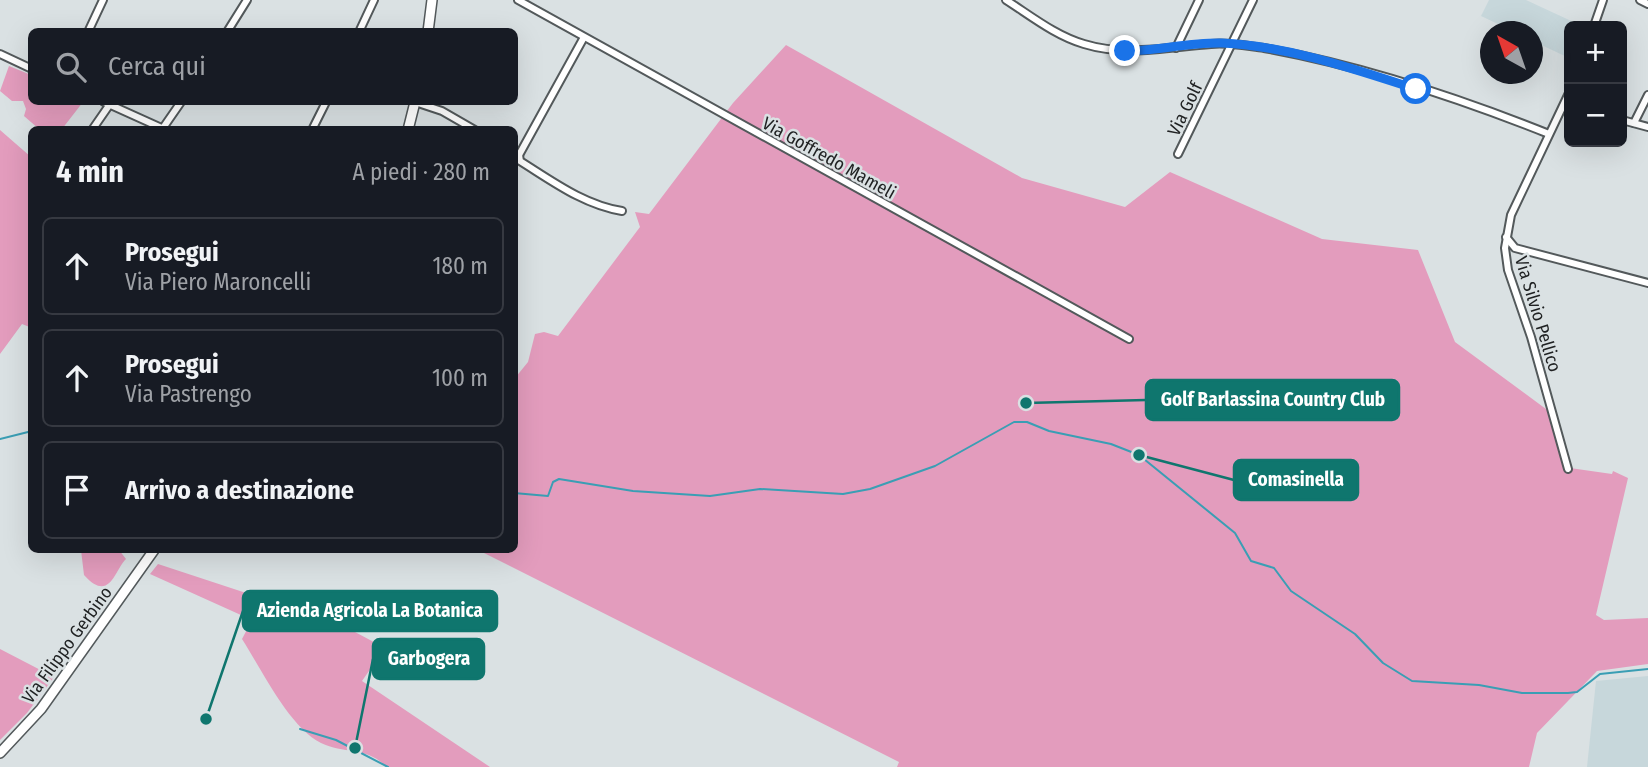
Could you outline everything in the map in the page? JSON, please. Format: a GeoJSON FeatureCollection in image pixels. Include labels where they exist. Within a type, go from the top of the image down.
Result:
{"type":"FeatureCollection","features":[{"type":"Feature","properties":{"kind":"street"},"geometry":{"type":"LineString","coordinates":[[90,28],[103,0]]}},
{"type":"Feature","properties":{"kind":"street"},"geometry":{"type":"LineString","coordinates":[[230,28],[247,0]]}},
{"type":"Feature","properties":{"kind":"street"},"geometry":{"type":"LineString","coordinates":[[361,28],[374,0]]}},
{"type":"Feature","properties":{"kind":"street"},"geometry":{"type":"LineString","coordinates":[[428,28],[432,0]]}},
{"type":"Feature","properties":{"kind":"street","name":"Via Goffredo Mameli"},"geometry":{"type":"LineString","coordinates":[[518,0],[583,39],[1129,339]]}},
{"type":"Feature","properties":{"kind":"street"},"geometry":{"type":"LineString","coordinates":[[1006,0],[1061,34],[1084,44],[1125,51],[1232,44],[1326,61],[1490,111],[1549,134]]}},
{"type":"Feature","properties":{"kind":"street"},"geometry":{"type":"LineString","coordinates":[[1177,48],[1199,0]]}},
{"type":"Feature","properties":{"kind":"street","name":"Via Golf"},"geometry":{"type":"LineString","coordinates":[[1178,154],[1253,0]]}},
{"type":"Feature","properties":{"kind":"street"},"geometry":{"type":"LineString","coordinates":[[1596,21],[1604,0]]}},
{"type":"Feature","properties":{"kind":"street"},"geometry":{"type":"LineString","coordinates":[[1640,0],[1648,4]]}},
{"type":"Feature","properties":{"kind":"street"},"geometry":{"type":"LineString","coordinates":[[518,151],[583,39]]}},
{"type":"Feature","properties":{"kind":"street"},"geometry":{"type":"LineString","coordinates":[[0,54],[28,66]]}},
{"type":"Feature","properties":{"kind":"street"},"geometry":{"type":"LineString","coordinates":[[1634,123],[1648,95]]}},
{"type":"Feature","properties":{"kind":"street"},"geometry":{"type":"LineString","coordinates":[[94,126],[106,105]]}},
{"type":"Feature","properties":{"kind":"street"},"geometry":{"type":"LineString","coordinates":[[111,105],[158,126]]}},
{"type":"Feature","properties":{"kind":"street"},"geometry":{"type":"LineString","coordinates":[[167,126],[179,105]]}},
{"type":"Feature","properties":{"kind":"street"},"geometry":{"type":"LineString","coordinates":[[314,126],[324,105]]}},
{"type":"Feature","properties":{"kind":"street"},"geometry":{"type":"LineString","coordinates":[[409,126],[414,105]]}},
{"type":"Feature","properties":{"kind":"street"},"geometry":{"type":"LineString","coordinates":[[424,105],[442,111],[468,126]]}},
{"type":"Feature","properties":{"kind":"street","name":"Via Silvio Pellico"},"geometry":{"type":"LineString","coordinates":[[1564,110],[1549,134],[1511,215],[1506,236],[1508,270],[1531,337],[1568,469]]}},
{"type":"Feature","properties":{"kind":"street"},"geometry":{"type":"LineString","coordinates":[[1627,121],[1648,127]]}},
{"type":"Feature","properties":{"kind":"street"},"geometry":{"type":"LineString","coordinates":[[518,156],[520,161],[572,193],[604,208],[622,211]]}},
{"type":"Feature","properties":{"kind":"street"},"geometry":{"type":"LineString","coordinates":[[1506,236],[1515,248],[1648,282]]}},
{"type":"Feature","properties":{"kind":"street","name":"Via Filippo Gerbino"},"geometry":{"type":"LineString","coordinates":[[0,753],[41,709],[152,553]]}},
{"type":"Feature","properties":{"kind":"shaded area"},"geometry":{"type":"Polygon","coordinates":[[[1489,0],[1526,0],[1571,21],[1564,21],[1564,56],[1543,46],[1543,21],[1492,21],[1481,16],[1489,0]]]}},
{"type":"Feature","properties":{"kind":"shaded area"},"geometry":{"type":"Polygon","coordinates":[[[786,45],[1022,178],[1125,207],[1170,172],[1322,239],[1418,250],[1455,342],[1550,412],[1570,468],[1612,474],[1613,471],[1628,478],[1596,615],[1604,620],[1648,618],[1648,664],[1597,671],[1537,733],[1529,767],[897,767],[899,762],[484,553],[518,553],[518,374],[528,362],[535,334],[544,332],[558,336],[640,227],[635,212],[649,214],[733,103],[786,45]]]}},
{"type":"Feature","properties":{"kind":"shaded area"},"geometry":{"type":"Polygon","coordinates":[[[9,66],[28,74],[28,105],[81,105],[64,126],[36,126],[24,116],[26,109],[23,101],[12,101],[0,91],[9,66]]]}},
{"type":"Feature","properties":{"kind":"shaded area"},"geometry":{"type":"Polygon","coordinates":[[[0,130],[28,154],[28,326],[22,324],[0,354],[0,130]]]}},
{"type":"Feature","properties":{"kind":"shaded area"},"geometry":{"type":"Polygon","coordinates":[[[81,553],[121,553],[126,559],[111,582],[106,585],[93,583],[84,575],[81,553]]]}},
{"type":"Feature","properties":{"kind":"shaded area"},"geometry":{"type":"Polygon","coordinates":[[[158,564],[340,624],[385,648],[362,681],[490,767],[386,767],[372,756],[321,743],[309,735],[287,711],[242,639],[252,620],[150,574],[158,564]]]}},
{"type":"Feature","properties":{"kind":"shaded area"},"geometry":{"type":"Polygon","coordinates":[[[0,649],[54,677],[27,713],[0,740],[0,649]]]}},
{"type":"Feature","properties":{"kind":"shaded area"},"geometry":{"type":"Polygon","coordinates":[[[1648,676],[1648,767],[1587,767],[1596,681],[1648,676]]]}},
{"type":"Feature","properties":{"kind":"waterway"},"geometry":{"type":"LineString","coordinates":[[518,493],[548,496],[553,482],[559,479],[633,491],[710,496],[760,489],[843,494],[870,489],[935,466],[1014,422],[1027,422],[1049,431],[1111,444],[1139,455],[1235,533],[1251,561],[1274,568],[1291,591],[1355,634],[1383,663],[1412,681],[1479,685],[1522,693],[1568,693],[1577,692],[1600,674],[1648,669]]}},
{"type":"Feature","properties":{"kind":"waterway"},"geometry":{"type":"LineString","coordinates":[[0,439],[28,432]]}},
{"type":"Feature","properties":{"kind":"waterway"},"geometry":{"type":"LineString","coordinates":[[300,729],[336,740],[388,767]]}},
{"type":"Feature","properties":{"kind":"place","name":"Golf Barlassina Country Club"},"geometry":{"type":"Point","coordinates":[1026,403]}},
{"type":"Feature","properties":{"kind":"place","name":"Comasinella"},"geometry":{"type":"Point","coordinates":[1139,455]}},
{"type":"Feature","properties":{"kind":"place","name":"Azienda Agricola La Botanica"},"geometry":{"type":"Point","coordinates":[206,719]}},
{"type":"Feature","properties":{"kind":"place","name":"Garbogera"},"geometry":{"type":"Point","coordinates":[355,748]}},
{"type":"Feature","properties":{"kind":"route"},"geometry":{"type":"LineString","coordinates":[[1125,51],[1212,43],[1247,46],[1326,61],[1416,89]]}}]}
